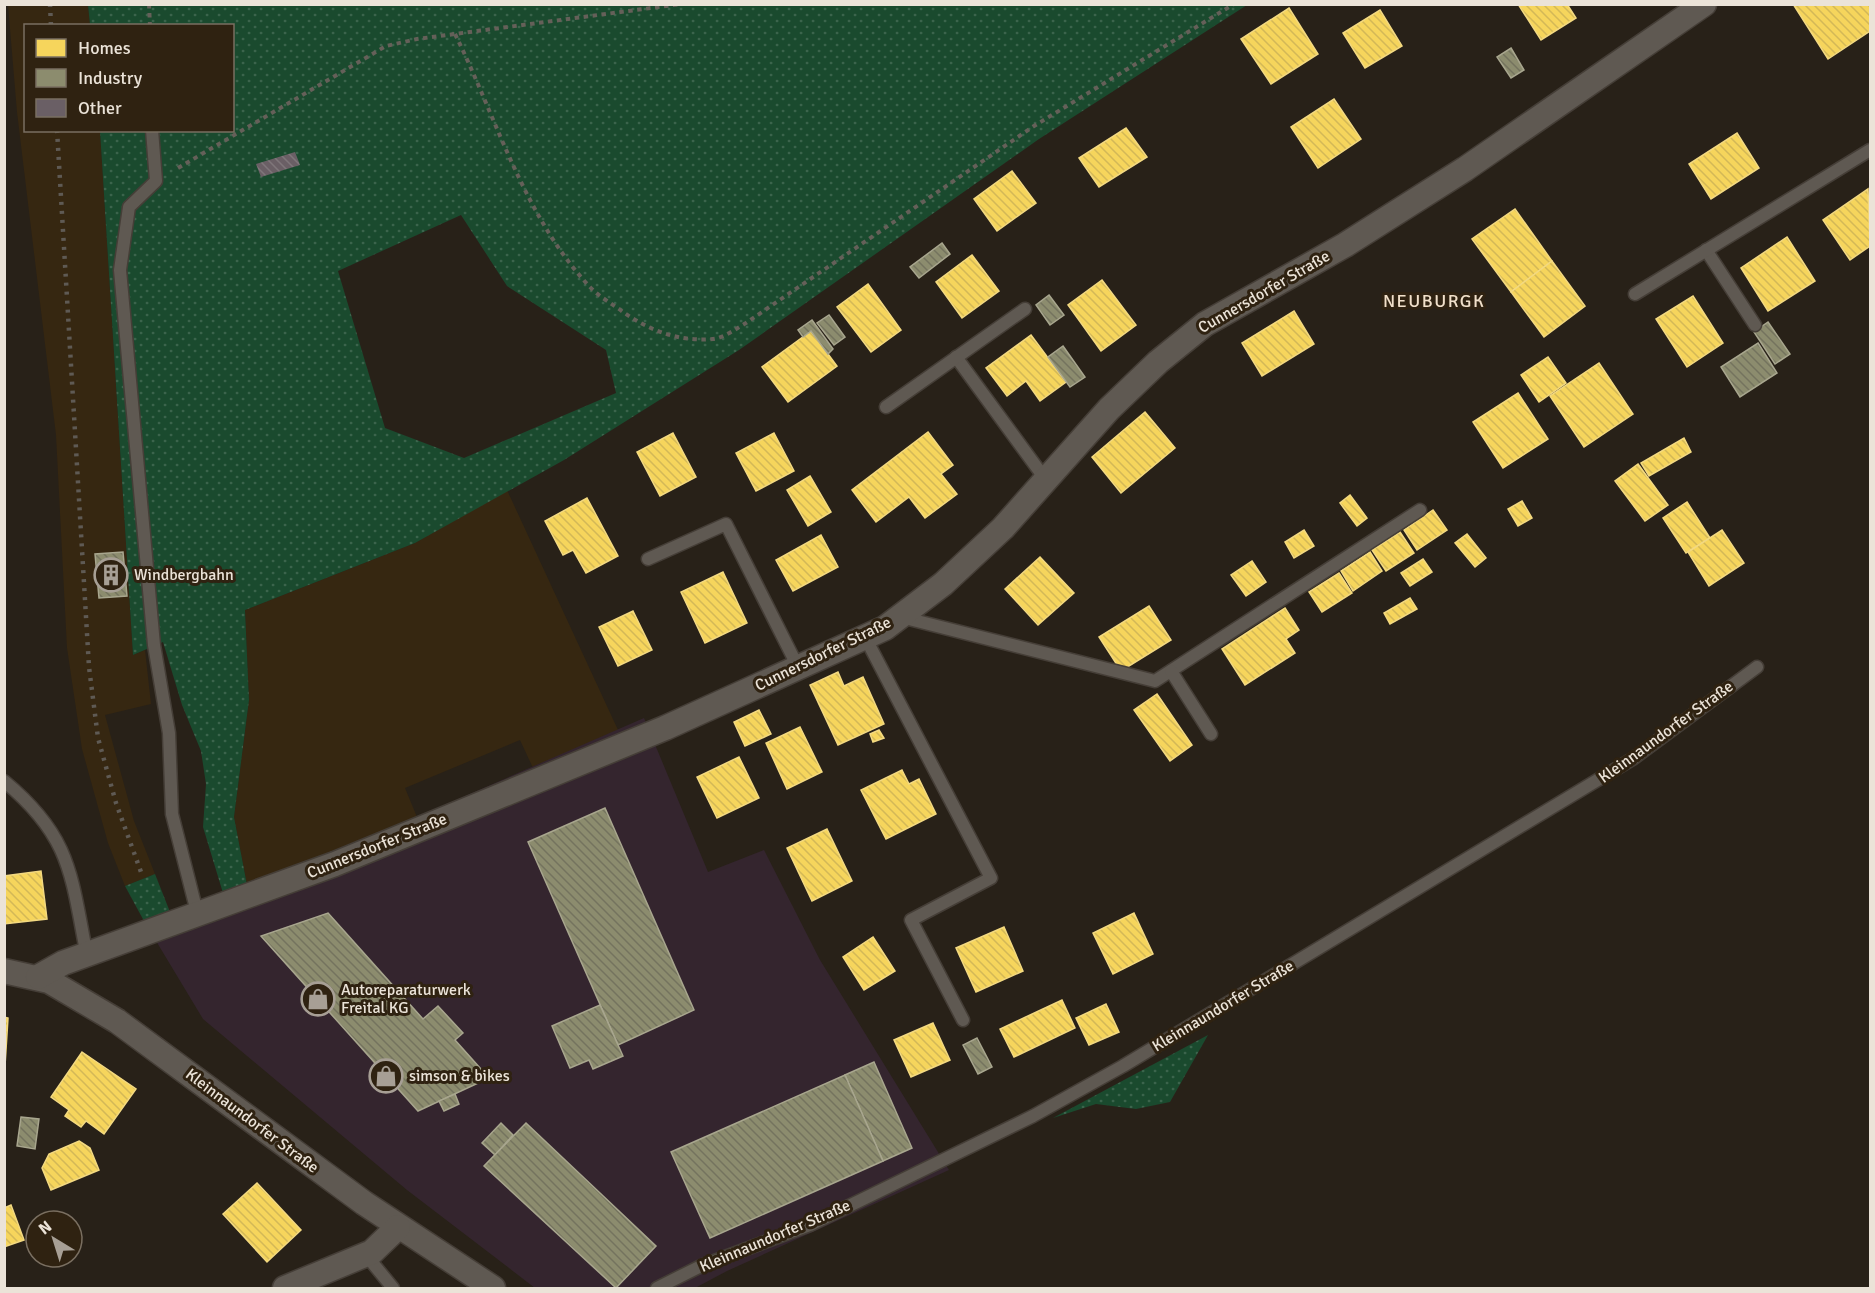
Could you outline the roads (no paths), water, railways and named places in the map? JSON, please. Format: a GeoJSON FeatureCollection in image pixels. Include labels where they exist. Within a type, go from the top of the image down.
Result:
{"type":"FeatureCollection","features":[{"type":"Feature","properties":{"kind":"street","name":"Cunnersdorfer Straße"},"geometry":{"type":"LineString","coordinates":[[38,977],[63,963],[198,916],[335,864],[614,749],[885,628],[943,584],[1003,528],[1133,385],[1204,324],[1345,245],[1465,169],[1704,4]]}},
{"type":"Feature","properties":{"kind":"street","name":"Kleinnaundorfer Straße"},"geometry":{"type":"LineString","coordinates":[[4,971],[38,977],[69,990],[117,1021],[398,1227],[492,1288]]}},
{"type":"Feature","properties":{"kind":"street"},"geometry":{"type":"LineString","coordinates":[[285,1288],[366,1255],[378,1248],[398,1227]]}},
{"type":"Feature","properties":{"kind":"lane"},"geometry":{"type":"LineString","coordinates":[[152,132],[156,181],[129,207],[120,270],[154,645],[169,733],[172,814],[198,916]]}},
{"type":"Feature","properties":{"kind":"lane"},"geometry":{"type":"LineString","coordinates":[[1635,294],[1870,150]]}},
{"type":"Feature","properties":{"kind":"lane"},"geometry":{"type":"LineString","coordinates":[[1706,250],[1755,325]]}},
{"type":"Feature","properties":{"kind":"lane"},"geometry":{"type":"LineString","coordinates":[[886,407],[1025,309]]}},
{"type":"Feature","properties":{"kind":"lane"},"geometry":{"type":"LineString","coordinates":[[956,357],[1046,480]]}},
{"type":"Feature","properties":{"kind":"lane"},"geometry":{"type":"LineString","coordinates":[[900,617],[1155,681],[1420,510]]}},
{"type":"Feature","properties":{"kind":"lane"},"geometry":{"type":"LineString","coordinates":[[648,559],[726,524],[798,667]]}},
{"type":"Feature","properties":{"kind":"lane"},"geometry":{"type":"LineString","coordinates":[[865,637],[991,878],[911,920],[963,1020]]}},
{"type":"Feature","properties":{"kind":"lane","name":"Kleinnaundorfer Straße"},"geometry":{"type":"LineString","coordinates":[[657,1288],[701,1266],[810,1224],[1033,1116],[1123,1066],[1634,759],[1757,667]]}},
{"type":"Feature","properties":{"kind":"lane"},"geometry":{"type":"LineString","coordinates":[[1171,671],[1211,734]]}},
{"type":"Feature","properties":{"kind":"lane"},"geometry":{"type":"LineString","coordinates":[[4,781],[39,813],[56,836],[68,862],[87,956]]}},
{"type":"Feature","properties":{"kind":"lane"},"geometry":{"type":"LineString","coordinates":[[366,1255],[393,1288]]}},
{"type":"Feature","properties":{"kind":"railway"},"geometry":{"type":"LineString","coordinates":[[50,4],[51,24]]}},
{"type":"Feature","properties":{"kind":"railway"},"geometry":{"type":"LineString","coordinates":[[57,132],[89,667],[98,738],[116,803],[141,872]]}},
{"type":"Feature","properties":{"kind":"place","name":"Windbergbahn"},"geometry":{"type":"Point","coordinates":[111,575]}},
{"type":"Feature","properties":{"kind":"place","name":"Autoreparaturwerk Freital KG"},"geometry":{"type":"Point","coordinates":[318,999]}},
{"type":"Feature","properties":{"kind":"place","name":"simson & bikes"},"geometry":{"type":"Point","coordinates":[386,1076]}},
{"type":"Feature","properties":{"kind":"district","name":"NEUBURGK"},"geometry":{"type":"Point","coordinates":[1434,301]}}]}
